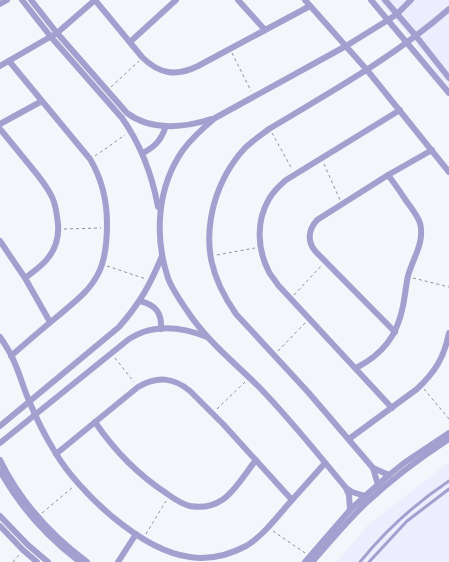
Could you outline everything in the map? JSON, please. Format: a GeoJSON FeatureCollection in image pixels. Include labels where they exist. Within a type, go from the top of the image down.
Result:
{"type":"FeatureCollection","features":[{"type":"Feature","properties":{"kind":"street"},"geometry":{"type":"LineString","coordinates":[[0,4],[7,0]]}},
{"type":"Feature","properties":{"kind":"street"},"geometry":{"type":"LineString","coordinates":[[22,0],[51,37],[122,118],[131,131],[143,153],[148,167],[160,214]]}},
{"type":"Feature","properties":{"kind":"street"},"geometry":{"type":"LineString","coordinates":[[31,0],[57,33],[127,112],[134,118],[149,124],[166,126],[182,126],[215,118],[346,46],[397,14],[411,0]]}},
{"type":"Feature","properties":{"kind":"street"},"geometry":{"type":"LineString","coordinates":[[0,66],[57,33],[95,0],[149,65],[168,73],[188,71],[310,6]]}},
{"type":"Feature","properties":{"kind":"street"},"geometry":{"type":"LineString","coordinates":[[130,42],[176,0]]}},
{"type":"Feature","properties":{"kind":"street"},"geometry":{"type":"LineString","coordinates":[[238,0],[265,30]]}},
{"type":"Feature","properties":{"kind":"street"},"geometry":{"type":"LineString","coordinates":[[305,0],[367,70],[449,172]]}},
{"type":"Feature","properties":{"kind":"street"},"geometry":{"type":"LineString","coordinates":[[371,0],[449,94]]}},
{"type":"Feature","properties":{"kind":"street"},"geometry":{"type":"LineString","coordinates":[[385,0],[449,78]]}},
{"type":"Feature","properties":{"kind":"street"},"geometry":{"type":"LineString","coordinates":[[378,485],[373,468],[274,355],[245,325],[228,302],[215,277],[210,256],[210,221],[222,181],[237,157],[257,137],[367,70],[407,43],[449,9]]}},
{"type":"Feature","properties":{"kind":"street"},"geometry":{"type":"LineString","coordinates":[[9,61],[90,159],[103,188],[106,203],[107,228],[105,257],[96,278],[87,290],[11,356]]}},
{"type":"Feature","properties":{"kind":"street"},"geometry":{"type":"LineString","coordinates":[[0,124],[42,101]]}},
{"type":"Feature","properties":{"kind":"street"},"geometry":{"type":"LineString","coordinates":[[392,408],[278,284],[269,272],[263,258],[259,235],[260,222],[269,199],[276,189],[286,180],[400,110]]}},
{"type":"Feature","properties":{"kind":"street"},"geometry":{"type":"LineString","coordinates":[[215,118],[194,137],[183,150],[169,175],[164,191],[160,214],[160,235],[162,256],[168,279],[198,326],[292,422],[346,488],[352,492],[365,496]]}},
{"type":"Feature","properties":{"kind":"street"},"geometry":{"type":"LineString","coordinates":[[143,153],[158,143],[166,126]]}},
{"type":"Feature","properties":{"kind":"street"},"geometry":{"type":"LineString","coordinates":[[0,129],[48,188],[56,208],[58,230],[56,244],[48,259],[25,278]]}},
{"type":"Feature","properties":{"kind":"street"},"geometry":{"type":"LineString","coordinates":[[395,332],[313,248],[310,244],[310,233],[314,223],[317,220],[388,175],[432,150]]}},
{"type":"Feature","properties":{"kind":"street"},"geometry":{"type":"LineString","coordinates":[[356,368],[379,354],[388,344],[395,332],[400,320],[408,277],[420,243],[420,224],[416,215],[388,175]]}},
{"type":"Feature","properties":{"kind":"street"},"geometry":{"type":"LineString","coordinates":[[0,241],[25,278],[50,322]]}},
{"type":"Feature","properties":{"kind":"street"},"geometry":{"type":"LineString","coordinates":[[0,426],[119,327],[140,301],[162,256]]}},
{"type":"Feature","properties":{"kind":"street"},"geometry":{"type":"LineString","coordinates":[[140,301],[148,303],[159,313],[161,329]]}},
{"type":"Feature","properties":{"kind":"street"},"geometry":{"type":"LineString","coordinates":[[0,443],[129,339],[145,332],[161,329],[178,329],[194,332],[209,338]]}},
{"type":"Feature","properties":{"kind":"street"},"geometry":{"type":"LineString","coordinates":[[349,439],[421,386],[432,374],[438,364],[447,344],[449,333]]}},
{"type":"Feature","properties":{"kind":"street"},"geometry":{"type":"LineString","coordinates":[[0,337],[11,356],[29,402],[45,435],[56,454],[78,483],[100,506],[118,521],[144,539],[163,549],[176,554],[205,558],[233,552],[246,546],[268,527],[325,463]]}},
{"type":"Feature","properties":{"kind":"street"},"geometry":{"type":"LineString","coordinates":[[56,454],[146,382],[152,380],[173,381],[185,387],[212,413],[292,500]]}},
{"type":"Feature","properties":{"kind":"street"},"geometry":{"type":"LineString","coordinates":[[95,422],[110,442],[144,477],[170,496],[190,506],[207,506],[223,500],[256,460]]}},
{"type":"Feature","properties":{"kind":"street"},"geometry":{"type":"LineString","coordinates":[[311,559],[350,510],[365,496],[404,463],[449,432]]}},
{"type":"Feature","properties":{"kind":"street"},"geometry":{"type":"LineString","coordinates":[[305,562],[311,559],[385,486],[449,439]]}},
{"type":"Feature","properties":{"kind":"street"},"geometry":{"type":"LineString","coordinates":[[0,460],[13,484],[38,517],[64,543],[87,562]]}},
{"type":"Feature","properties":{"kind":"street"},"geometry":{"type":"LineString","coordinates":[[373,468],[389,475]]}},
{"type":"Feature","properties":{"kind":"street"},"geometry":{"type":"LineString","coordinates":[[0,471],[33,519],[67,552],[80,562]]}},
{"type":"Feature","properties":{"kind":"street"},"geometry":{"type":"LineString","coordinates":[[346,488],[349,495],[350,510]]}},
{"type":"Feature","properties":{"kind":"street"},"geometry":{"type":"LineString","coordinates":[[0,516],[28,545],[48,562]]}},
{"type":"Feature","properties":{"kind":"street"},"geometry":{"type":"LineString","coordinates":[[1,529],[37,562]]}},
{"type":"Feature","properties":{"kind":"street"},"geometry":{"type":"LineString","coordinates":[[118,562],[136,534]]}},
{"type":"Feature","properties":{"kind":"lane"},"geometry":{"type":"LineString","coordinates":[[360,562],[381,538],[405,516],[449,481]]}},
{"type":"Feature","properties":{"kind":"lane"},"geometry":{"type":"LineString","coordinates":[[369,562],[408,521],[449,489]]}},
{"type":"Feature","properties":{"kind":"path"},"geometry":{"type":"LineString","coordinates":[[230,49],[254,96]]}},
{"type":"Feature","properties":{"kind":"path"},"geometry":{"type":"LineString","coordinates":[[108,91],[142,57]]}},
{"type":"Feature","properties":{"kind":"path"},"geometry":{"type":"LineString","coordinates":[[269,129],[295,174]]}},
{"type":"Feature","properties":{"kind":"path"},"geometry":{"type":"LineString","coordinates":[[90,159],[131,131]]}},
{"type":"Feature","properties":{"kind":"path"},"geometry":{"type":"LineString","coordinates":[[321,158],[342,204]]}},
{"type":"Feature","properties":{"kind":"path"},"geometry":{"type":"LineString","coordinates":[[58,230],[107,228]]}},
{"type":"Feature","properties":{"kind":"path"},"geometry":{"type":"LineString","coordinates":[[210,256],[260,247]]}},
{"type":"Feature","properties":{"kind":"path"},"geometry":{"type":"LineString","coordinates":[[291,298],[326,262]]}},
{"type":"Feature","properties":{"kind":"path"},"geometry":{"type":"LineString","coordinates":[[102,265],[151,281]]}},
{"type":"Feature","properties":{"kind":"path"},"geometry":{"type":"LineString","coordinates":[[408,277],[449,287]]}},
{"type":"Feature","properties":{"kind":"path"},"geometry":{"type":"LineString","coordinates":[[274,355],[309,318]]}},
{"type":"Feature","properties":{"kind":"path"},"geometry":{"type":"LineString","coordinates":[[111,353],[138,387]]}},
{"type":"Feature","properties":{"kind":"path"},"geometry":{"type":"LineString","coordinates":[[212,413],[250,378]]}},
{"type":"Feature","properties":{"kind":"path"},"geometry":{"type":"LineString","coordinates":[[421,386],[449,419]]}},
{"type":"Feature","properties":{"kind":"path"},"geometry":{"type":"LineString","coordinates":[[38,517],[78,483]]}},
{"type":"Feature","properties":{"kind":"path"},"geometry":{"type":"LineString","coordinates":[[144,539],[170,496]]}},
{"type":"Feature","properties":{"kind":"path"},"geometry":{"type":"LineString","coordinates":[[268,527],[311,559]]}},
{"type":"Feature","properties":{"kind":"path"},"geometry":{"type":"LineString","coordinates":[[13,562],[23,550]]}},
{"type":"Feature","properties":{"kind":"shaded area"},"geometry":{"type":"Polygon","coordinates":[[[378,0],[449,0],[449,87],[401,26],[378,0]]]}},
{"type":"Feature","properties":{"kind":"shaded area"},"geometry":{"type":"Polygon","coordinates":[[[449,462],[449,562],[337,562],[367,526],[449,462]]]}}]}
